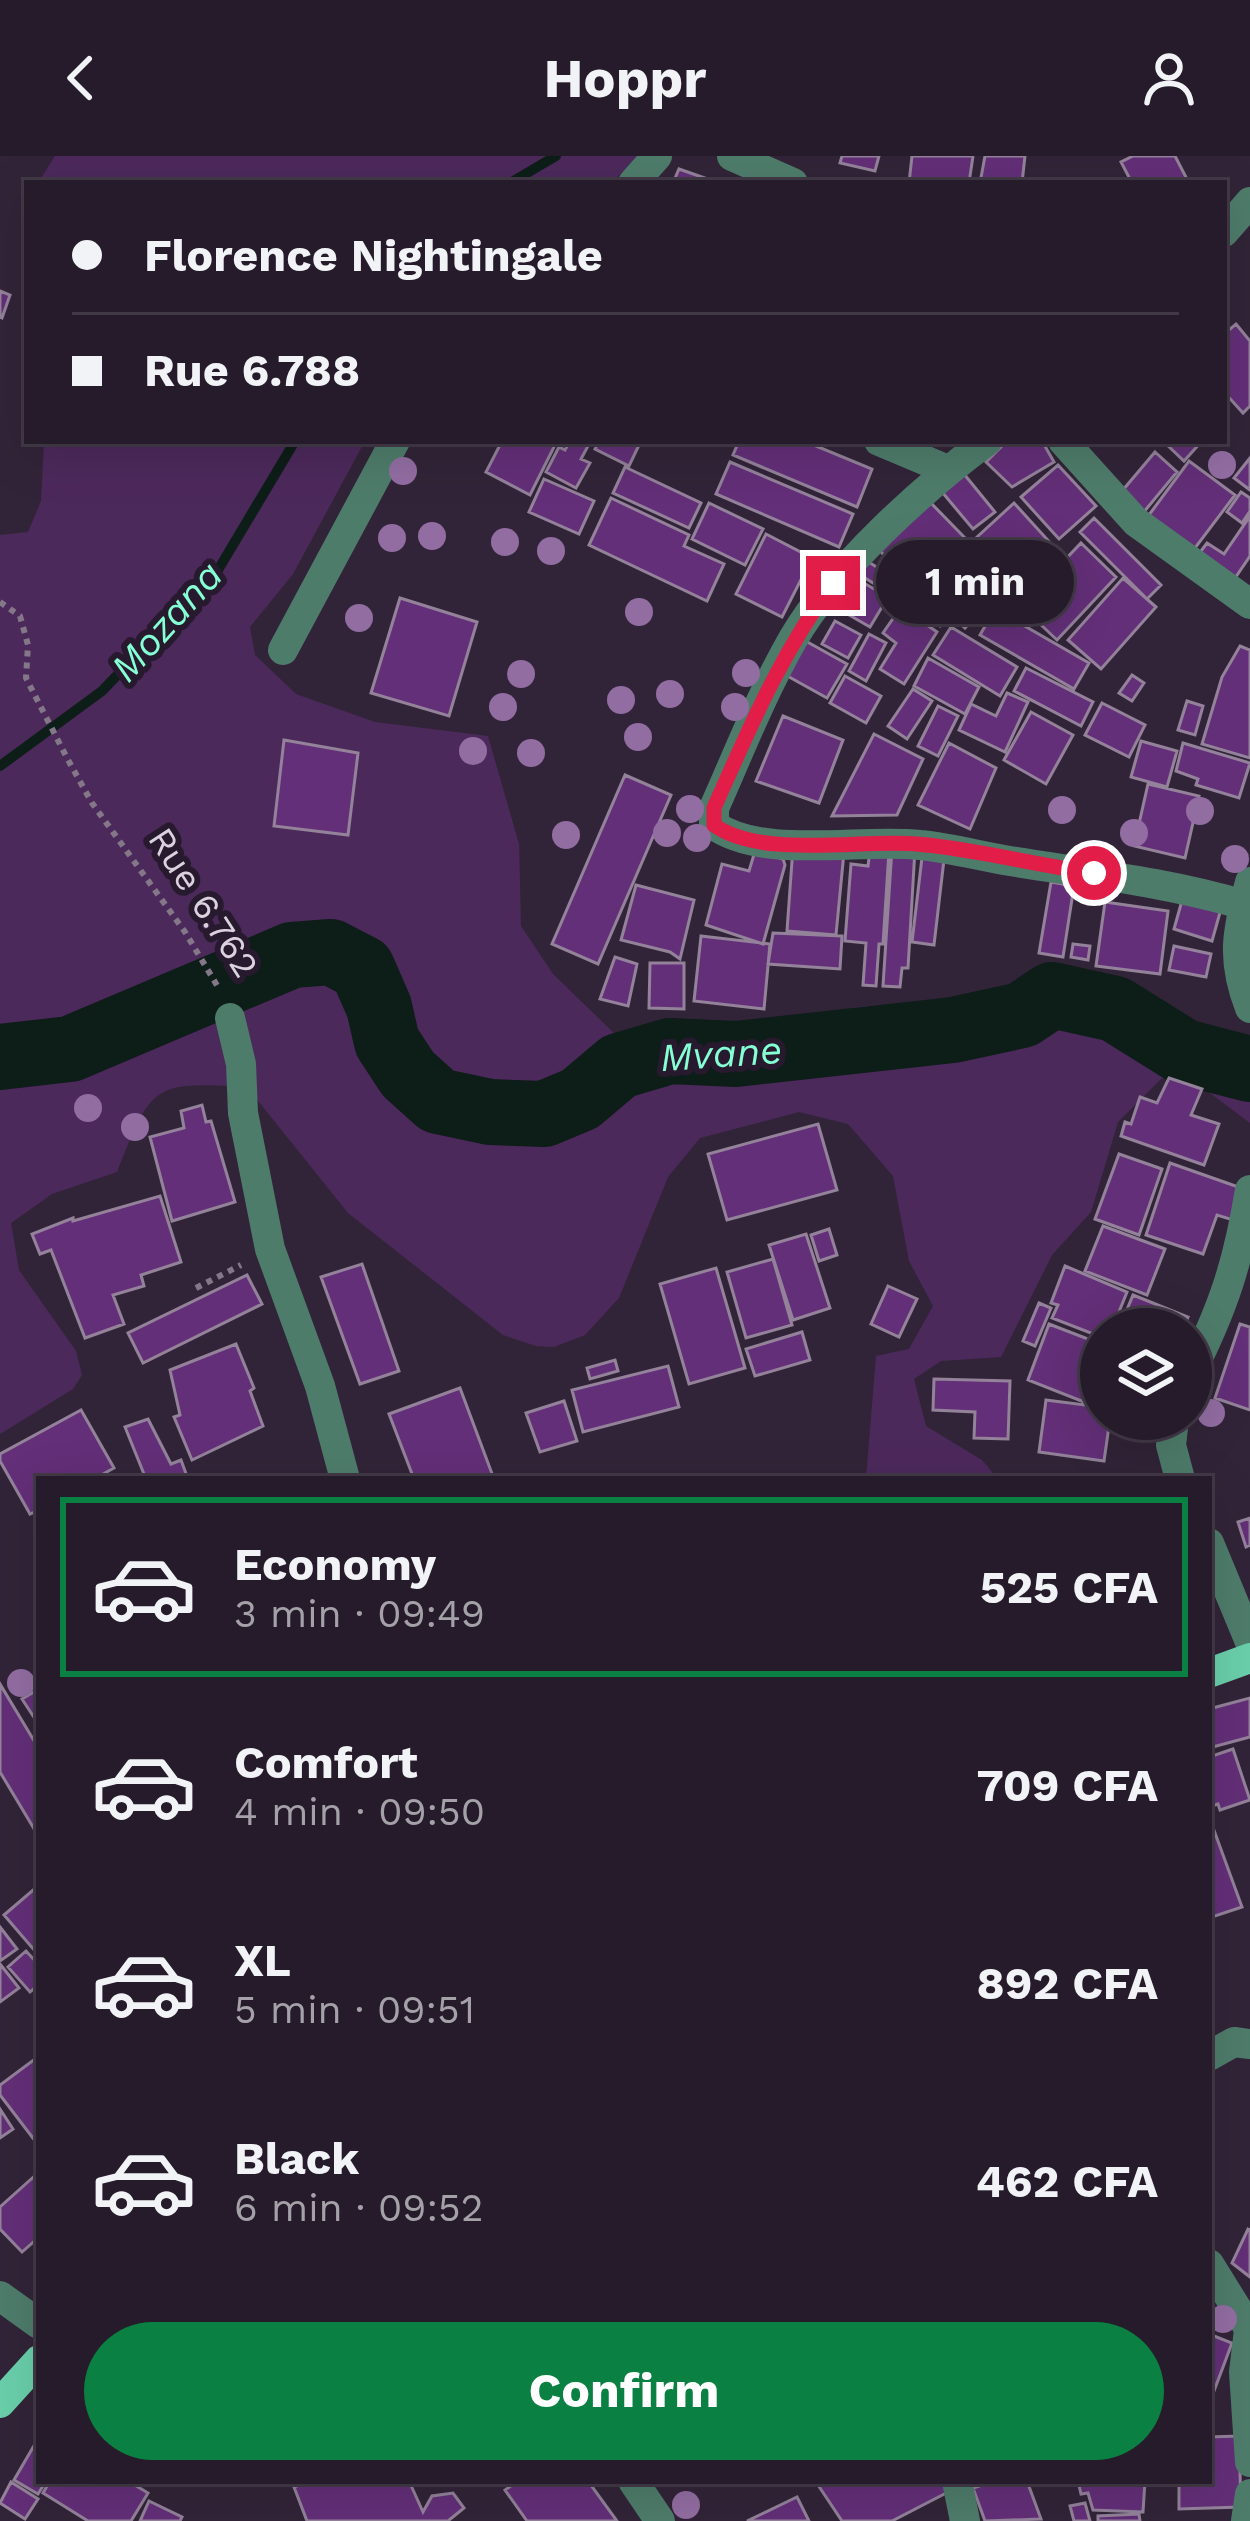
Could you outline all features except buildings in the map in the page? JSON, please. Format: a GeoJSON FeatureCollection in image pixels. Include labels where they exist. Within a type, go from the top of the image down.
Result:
{"type":"FeatureCollection","features":[{"type":"Feature","properties":{"kind":"main road"},"geometry":{"type":"LineString","coordinates":[[1212,1672],[1250,1658]]}},
{"type":"Feature","properties":{"kind":"main road"},"geometry":{"type":"LineString","coordinates":[[0,2403],[36,2363]]}},
{"type":"Feature","properties":{"kind":"street"},"geometry":{"type":"LineString","coordinates":[[636,180],[656,156]]}},
{"type":"Feature","properties":{"kind":"street"},"geometry":{"type":"LineString","coordinates":[[732,156],[786,180]]}},
{"type":"Feature","properties":{"kind":"street"},"geometry":{"type":"LineString","coordinates":[[1227,229],[1250,202]]}},
{"type":"Feature","properties":{"kind":"street"},"geometry":{"type":"LineString","coordinates":[[283,650],[393,444]]}},
{"type":"Feature","properties":{"kind":"street"},"geometry":{"type":"LineString","coordinates":[[886,444],[948,470]]}},
{"type":"Feature","properties":{"kind":"street"},"geometry":{"type":"LineString","coordinates":[[983,444],[948,470],[833,583],[794,637],[714,808],[714,825],[727,834],[765,842],[915,844],[1247,893],[1236,948],[1237,976],[1250,1008]]}},
{"type":"Feature","properties":{"kind":"street"},"geometry":{"type":"LineString","coordinates":[[1066,444],[1136,522],[1250,604]]}},
{"type":"Feature","properties":{"kind":"street","name":"Rue 6.762"},"geometry":{"type":"LineString","coordinates":[[230,1018],[270,1249],[320,1386],[344,1476]]}},
{"type":"Feature","properties":{"kind":"street"},"geometry":{"type":"LineString","coordinates":[[1212,1330],[1237,1265],[1250,1190]]}},
{"type":"Feature","properties":{"kind":"street"},"geometry":{"type":"LineString","coordinates":[[1172,1440],[1179,1476]]}},
{"type":"Feature","properties":{"kind":"street"},"geometry":{"type":"LineString","coordinates":[[1212,1550],[1250,1642]]}},
{"type":"Feature","properties":{"kind":"street"},"geometry":{"type":"LineString","coordinates":[[1212,2054],[1234,2042],[1250,2044]]}},
{"type":"Feature","properties":{"kind":"street"},"geometry":{"type":"LineString","coordinates":[[1212,2269],[1249,2330],[1244,2372],[1250,2462]]}},
{"type":"Feature","properties":{"kind":"street"},"geometry":{"type":"LineString","coordinates":[[0,2296],[36,2322]]}},
{"type":"Feature","properties":{"kind":"street"},"geometry":{"type":"LineString","coordinates":[[635,2484],[660,2521]]}},
{"type":"Feature","properties":{"kind":"street"},"geometry":{"type":"LineString","coordinates":[[958,2484],[965,2521]]}},
{"type":"Feature","properties":{"kind":"street"},"geometry":{"type":"LineString","coordinates":[[1246,2521],[1250,2494]]}},
{"type":"Feature","properties":{"kind":"path","name":"Rue 6.762"},"geometry":{"type":"LineString","coordinates":[[0,602],[20,616],[28,645],[26,678],[92,803],[185,932],[230,1018]]}},
{"type":"Feature","properties":{"kind":"path"},"geometry":{"type":"LineString","coordinates":[[196,1288],[270,1249]]}},
{"type":"Feature","properties":{"kind":"shaded area"},"geometry":{"type":"Polygon","coordinates":[[[55,156],[639,156],[614,180],[40,180],[55,156]]]}},
{"type":"Feature","properties":{"kind":"shaded area"},"geometry":{"type":"Polygon","coordinates":[[[44,444],[363,444],[293,574],[250,627],[255,655],[296,694],[375,722],[488,736],[519,844],[521,926],[553,974],[618,1037],[678,1025],[762,1035],[857,1007],[954,999],[997,1004],[1038,1022],[1139,1021],[1241,1042],[1244,1066],[1250,1068],[1250,1123],[1202,1087],[1162,1078],[1118,1122],[1091,1212],[1052,1255],[1001,1357],[941,1361],[914,1379],[926,1426],[982,1460],[992,1476],[866,1476],[876,1356],[909,1349],[933,1306],[909,1261],[893,1176],[848,1124],[799,1112],[700,1138],[668,1177],[619,1298],[585,1335],[554,1347],[536,1346],[503,1335],[348,1213],[247,1087],[215,1085],[173,1088],[159,1095],[139,1121],[117,1172],[52,1194],[11,1223],[19,1270],[76,1351],[82,1375],[73,1389],[0,1434],[0,535],[28,532],[41,501],[44,444]]]}},
{"type":"Feature","properties":{"kind":"waterway","name":"Mozana"},"geometry":{"type":"LineString","coordinates":[[515,180],[556,156]]}},
{"type":"Feature","properties":{"kind":"waterway","name":"Mozana"},"geometry":{"type":"LineString","coordinates":[[0,766],[102,691],[218,570],[293,444]]}},
{"type":"Feature","properties":{"kind":"waterway","name":"Mvane"},"geometry":{"type":"LineString","coordinates":[[0,1057],[70,1049],[292,955],[331,952],[362,968],[379,1007],[387,1042],[408,1074],[438,1101],[490,1112],[544,1114],[580,1099],[619,1066],[670,1051],[736,1054],[953,1030],[1022,1015],[1052,995],[1115,1009],[1184,1052],[1250,1069]]}},
{"type":"Feature","properties":{"kind":"route"},"geometry":{"type":"LineString","coordinates":[[833,583],[794,637],[766,693],[714,808],[714,825],[727,834],[765,842],[915,844],[1094,873]]}}]}
